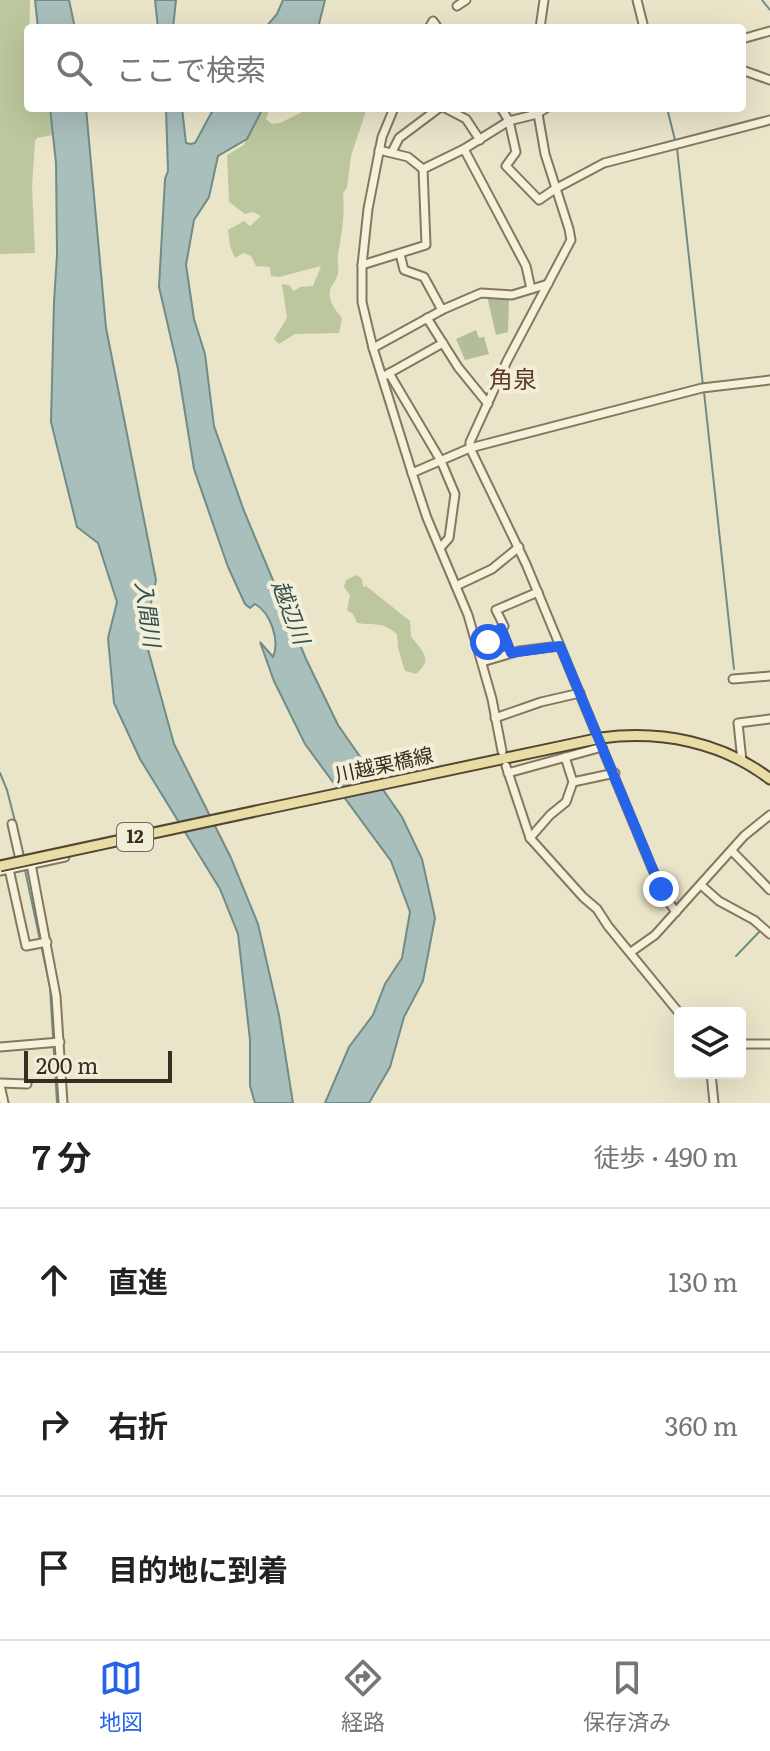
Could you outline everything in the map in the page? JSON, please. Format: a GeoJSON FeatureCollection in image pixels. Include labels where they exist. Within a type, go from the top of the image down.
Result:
{"type":"FeatureCollection","features":[{"type":"Feature","properties":{"kind":"main road","name":"川越栗橋線"},"geometry":{"type":"LineString","coordinates":[[3,869],[487,762],[635,735],[682,739],[742,761],[770,779]]}},
{"type":"Feature","properties":{"kind":"street"},"geometry":{"type":"LineString","coordinates":[[457,6],[466,0]]}},
{"type":"Feature","properties":{"kind":"street"},"geometry":{"type":"LineString","coordinates":[[541,24],[544,1],[554,0]]}},
{"type":"Feature","properties":{"kind":"street"},"geometry":{"type":"LineString","coordinates":[[637,0],[643,24]]}},
{"type":"Feature","properties":{"kind":"street"},"geometry":{"type":"LineString","coordinates":[[746,38],[770,31]]}},
{"type":"Feature","properties":{"kind":"street"},"geometry":{"type":"LineString","coordinates":[[746,71],[770,80]]}},
{"type":"Feature","properties":{"kind":"street"},"geometry":{"type":"LineString","coordinates":[[392,112],[382,137],[368,209],[362,302],[412,473],[478,648],[502,751]]}},
{"type":"Feature","properties":{"kind":"street"},"geometry":{"type":"LineString","coordinates":[[392,152],[399,138],[436,112]]}},
{"type":"Feature","properties":{"kind":"street"},"geometry":{"type":"LineString","coordinates":[[451,112],[466,119],[480,140]]}},
{"type":"Feature","properties":{"kind":"street"},"geometry":{"type":"LineString","coordinates":[[503,112],[509,121],[516,152],[506,166],[539,200],[604,163],[770,120]]}},
{"type":"Feature","properties":{"kind":"street"},"geometry":{"type":"LineString","coordinates":[[423,169],[464,149],[509,121],[534,112]]}},
{"type":"Feature","properties":{"kind":"street"},"geometry":{"type":"LineString","coordinates":[[537,112],[555,189],[571,235],[507,361],[470,448],[519,547],[657,879],[676,912]]}},
{"type":"Feature","properties":{"kind":"street"},"geometry":{"type":"LineString","coordinates":[[464,149],[526,266],[531,289]]}},
{"type":"Feature","properties":{"kind":"street"},"geometry":{"type":"LineString","coordinates":[[362,265],[426,245],[423,169],[408,157],[379,150]]}},
{"type":"Feature","properties":{"kind":"street"},"geometry":{"type":"LineString","coordinates":[[400,254],[404,270],[424,277],[442,310]]}},
{"type":"Feature","properties":{"kind":"street"},"geometry":{"type":"LineString","coordinates":[[373,348],[442,310],[481,293],[512,295],[548,284]]}},
{"type":"Feature","properties":{"kind":"street"},"geometry":{"type":"LineString","coordinates":[[427,318],[458,367],[488,404]]}},
{"type":"Feature","properties":{"kind":"street"},"geometry":{"type":"LineString","coordinates":[[385,375],[443,343]]}},
{"type":"Feature","properties":{"kind":"street"},"geometry":{"type":"LineString","coordinates":[[385,375],[441,461],[455,497],[449,538],[441,547]]}},
{"type":"Feature","properties":{"kind":"street"},"geometry":{"type":"LineString","coordinates":[[412,473],[470,448],[702,388],[770,380]]}},
{"type":"Feature","properties":{"kind":"street"},"geometry":{"type":"LineString","coordinates":[[398,428],[413,416]]}},
{"type":"Feature","properties":{"kind":"street"},"geometry":{"type":"LineString","coordinates":[[456,586],[492,569],[519,547]]}},
{"type":"Feature","properties":{"kind":"street"},"geometry":{"type":"LineString","coordinates":[[478,648],[504,626],[496,610],[538,592]]}},
{"type":"Feature","properties":{"kind":"street"},"geometry":{"type":"LineString","coordinates":[[501,628],[511,653]]}},
{"type":"Feature","properties":{"kind":"street"},"geometry":{"type":"LineString","coordinates":[[482,662],[511,653],[560,646]]}},
{"type":"Feature","properties":{"kind":"street"},"geometry":{"type":"LineString","coordinates":[[733,679],[770,676]]}},
{"type":"Feature","properties":{"kind":"street"},"geometry":{"type":"LineString","coordinates":[[495,718],[580,693]]}},
{"type":"Feature","properties":{"kind":"street"},"geometry":{"type":"LineString","coordinates":[[742,761],[738,723],[770,719]]}},
{"type":"Feature","properties":{"kind":"street"},"geometry":{"type":"LineString","coordinates":[[600,741],[565,757],[507,770],[530,838],[597,909],[674,1007]]}},
{"type":"Feature","properties":{"kind":"street"},"geometry":{"type":"LineString","coordinates":[[530,838],[566,802],[573,782],[565,757]]}},
{"type":"Feature","properties":{"kind":"street"},"geometry":{"type":"LineString","coordinates":[[573,782],[615,773]]}},
{"type":"Feature","properties":{"kind":"street"},"geometry":{"type":"LineString","coordinates":[[631,952],[655,935],[753,827],[770,815]]}},
{"type":"Feature","properties":{"kind":"street"},"geometry":{"type":"LineString","coordinates":[[12,824],[21,866]]}},
{"type":"Feature","properties":{"kind":"street"},"geometry":{"type":"LineString","coordinates":[[732,851],[770,890]]}},
{"type":"Feature","properties":{"kind":"street"},"geometry":{"type":"LineString","coordinates":[[47,942],[26,946],[3,869],[65,857]]}},
{"type":"Feature","properties":{"kind":"street"},"geometry":{"type":"LineString","coordinates":[[31,864],[56,996],[63,1103]]}},
{"type":"Feature","properties":{"kind":"street"},"geometry":{"type":"LineString","coordinates":[[701,885],[719,901],[754,920],[770,934]]}},
{"type":"Feature","properties":{"kind":"street"},"geometry":{"type":"LineString","coordinates":[[0,1047],[60,1042]]}},
{"type":"Feature","properties":{"kind":"street"},"geometry":{"type":"LineString","coordinates":[[746,1044],[770,1044]]}},
{"type":"Feature","properties":{"kind":"street"},"geometry":{"type":"LineString","coordinates":[[712,1079],[714,1103]]}},
{"type":"Feature","properties":{"kind":"street"},"geometry":{"type":"LineString","coordinates":[[4,1103],[0,1084],[27,1084]]}},
{"type":"Feature","properties":{"kind":"green space"},"geometry":{"type":"Polygon","coordinates":[[[0,0],[30,0],[30,24],[24,24],[24,112],[50,112],[53,135],[35,141],[32,186],[35,253],[0,254],[0,0]]]}},
{"type":"Feature","properties":{"kind":"green space"},"geometry":{"type":"Polygon","coordinates":[[[258,112],[269,112],[266,119],[272,124],[302,112],[366,112],[351,156],[347,188],[343,193],[338,273],[330,290],[331,302],[342,318],[339,333],[295,334],[279,344],[274,339],[287,318],[282,284],[289,285],[294,291],[313,286],[321,266],[279,277],[271,276],[270,267],[256,266],[251,256],[243,253],[235,258],[228,230],[244,221],[250,226],[261,216],[253,212],[245,214],[229,202],[227,155],[244,145],[258,112]]]}},
{"type":"Feature","properties":{"kind":"green space"},"geometry":{"type":"Polygon","coordinates":[[[487,296],[509,298],[508,332],[496,335],[487,296]]]}},
{"type":"Feature","properties":{"kind":"green space"},"geometry":{"type":"Polygon","coordinates":[[[476,330],[479,338],[484,337],[489,354],[465,360],[456,339],[476,330]]]}},
{"type":"Feature","properties":{"kind":"green space"},"geometry":{"type":"Polygon","coordinates":[[[357,575],[362,579],[363,587],[366,586],[410,621],[411,636],[425,659],[416,674],[405,671],[397,634],[382,626],[357,623],[347,610],[350,595],[344,587],[346,580],[357,575]]]}},
{"type":"Feature","properties":{"kind":"water"},"geometry":{"type":"Polygon","coordinates":[[[35,0],[69,0],[74,24],[38,24],[35,0]]]}},
{"type":"Feature","properties":{"kind":"water"},"geometry":{"type":"Polygon","coordinates":[[[155,0],[176,0],[173,24],[158,24],[155,0]]]}},
{"type":"Feature","properties":{"kind":"water"},"geometry":{"type":"Polygon","coordinates":[[[283,0],[325,0],[319,24],[268,24],[283,0]]]}},
{"type":"Feature","properties":{"kind":"water","name":"入間川"},"geometry":{"type":"Polygon","coordinates":[[[50,112],[86,112],[106,328],[156,580],[144,635],[174,744],[231,858],[258,924],[279,1015],[293,1103],[255,1103],[250,1086],[250,1040],[238,934],[220,889],[140,759],[114,703],[108,638],[117,602],[98,543],[77,527],[51,422],[57,255],[56,163],[50,112]]]}},
{"type":"Feature","properties":{"kind":"water"},"geometry":{"type":"Polygon","coordinates":[[[166,112],[182,112],[186,143],[191,144],[195,143],[212,112],[261,112],[247,139],[218,156],[209,197],[194,220],[186,265],[194,319],[205,354],[214,426],[244,511],[306,659],[338,725],[402,817],[422,859],[435,918],[423,981],[404,1017],[390,1067],[369,1103],[325,1103],[349,1047],[373,1015],[385,984],[402,958],[410,912],[391,861],[305,744],[274,681],[260,642],[273,657],[273,628],[261,608],[255,604],[250,608],[245,604],[228,567],[194,469],[178,369],[159,287],[168,171],[166,112]]]}},
{"type":"Feature","properties":{"kind":"waterway"},"geometry":{"type":"LineString","coordinates":[[762,0],[770,10]]}},
{"type":"Feature","properties":{"kind":"waterway"},"geometry":{"type":"LineString","coordinates":[[668,112],[677,148],[703,386]]}},
{"type":"Feature","properties":{"kind":"waterway"},"geometry":{"type":"LineString","coordinates":[[704,392],[734,669]]}},
{"type":"Feature","properties":{"kind":"waterway"},"geometry":{"type":"LineString","coordinates":[[0,773],[17,829]]}},
{"type":"Feature","properties":{"kind":"waterway"},"geometry":{"type":"LineString","coordinates":[[25,870],[50,987],[57,1103]]}},
{"type":"Feature","properties":{"kind":"waterway"},"geometry":{"type":"LineString","coordinates":[[736,956],[761,930]]}},
{"type":"Feature","properties":{"kind":"district","name":"角泉"},"geometry":{"type":"Point","coordinates":[513,380]}},
{"type":"Feature","properties":{"kind":"route"},"geometry":{"type":"LineString","coordinates":[[488,642],[501,628],[511,653],[560,646],[661,889]]}},
{"type":"Feature","properties":{"kind":"water label","name":"越辺川"},"geometry":{"type":"Point","coordinates":[291,612]}}]}
